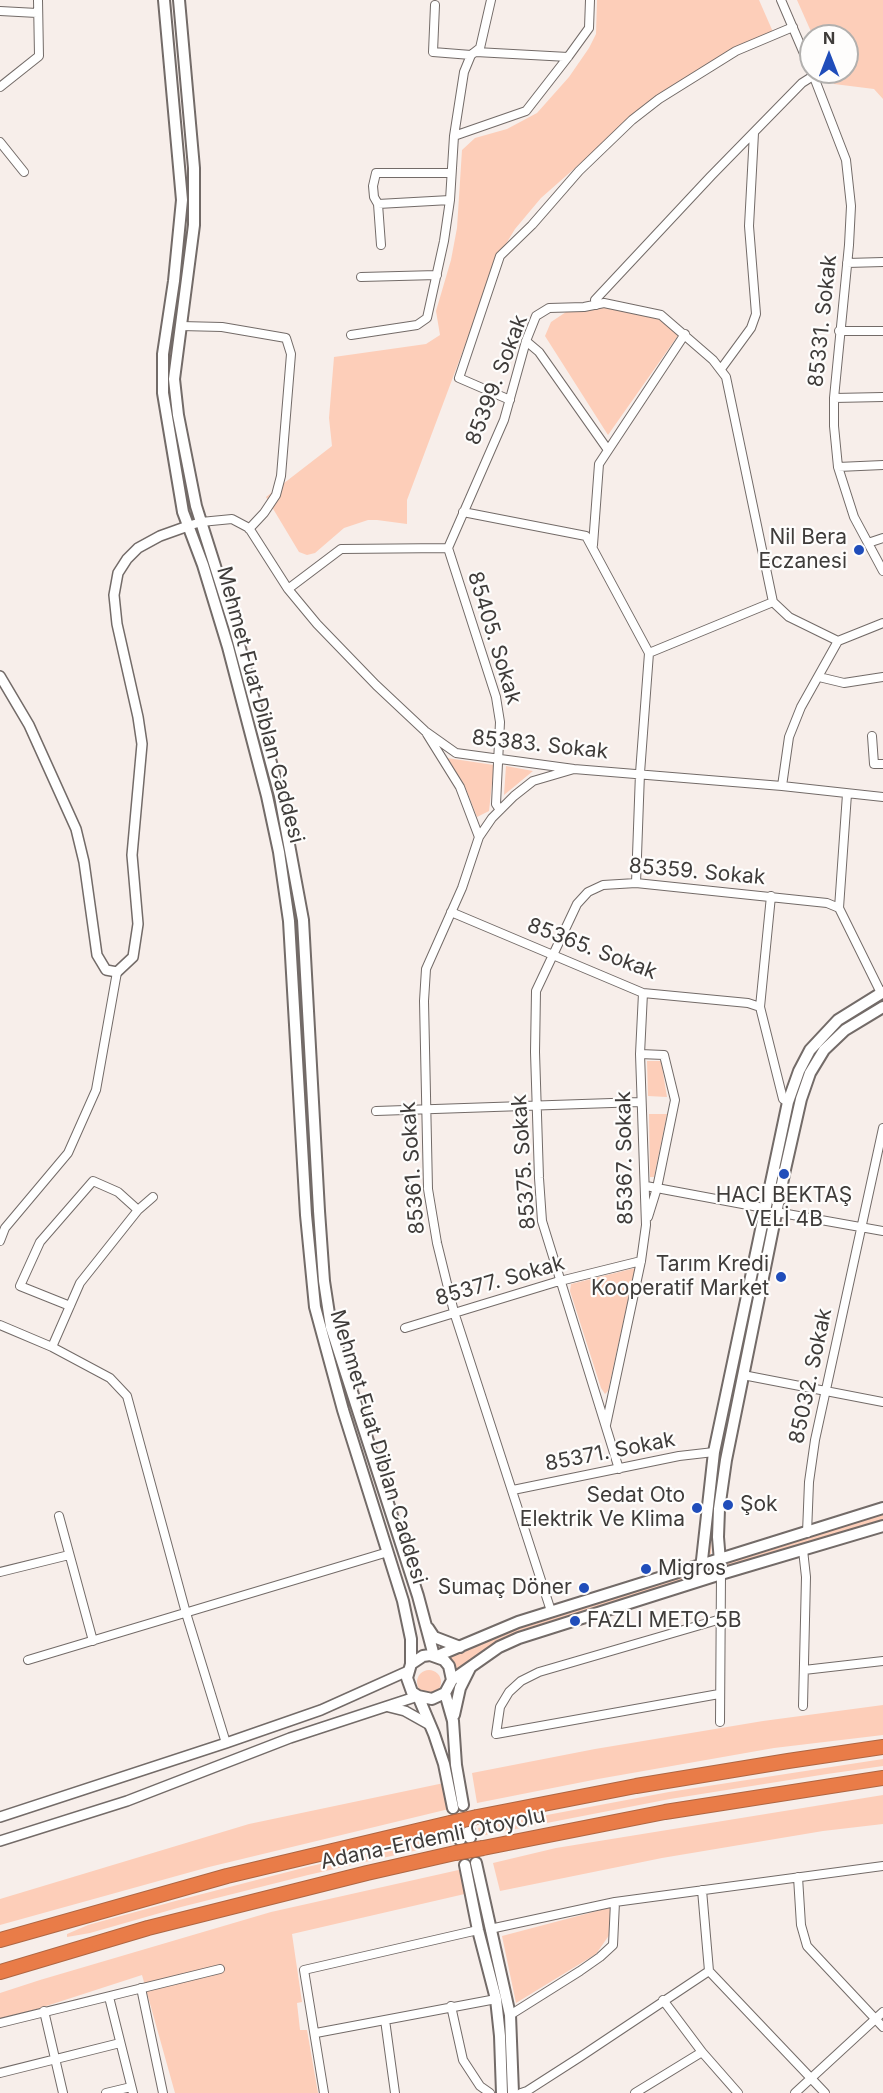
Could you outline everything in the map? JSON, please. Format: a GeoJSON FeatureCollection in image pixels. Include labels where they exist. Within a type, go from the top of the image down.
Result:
{"type":"FeatureCollection","features":[{"type":"Feature","properties":{"kind":"highway","name":"Adana-Erdemli Otoyolu"},"geometry":{"type":"LineString","coordinates":[[0,1972],[148,1928],[367,1873],[460,1836],[477,1818],[636,1786],[883,1748]]}},
{"type":"Feature","properties":{"kind":"highway","name":"Adana-Erdemli Otoyolu"},"geometry":{"type":"LineString","coordinates":[[0,1940],[227,1876],[460,1836],[483,1848],[665,1812],[883,1778]]}},
{"type":"Feature","properties":{"kind":"main road","name":"Mehmet Fuat Diblan Caddesi"},"geometry":{"type":"LineString","coordinates":[[164,0],[182,201],[174,281],[163,354],[163,393],[183,512],[203,565],[228,647],[267,796],[279,852],[289,921],[306,1215],[315,1307],[343,1410],[403,1600],[411,1639],[409,1667]]}},
{"type":"Feature","properties":{"kind":"main road","name":"Mehmet Fuat Diblan Caddesi"},"geometry":{"type":"LineString","coordinates":[[179,0],[194,168],[194,225],[174,379],[177,403],[196,506],[234,626],[280,795],[303,920],[319,1211],[324,1281],[331,1327],[436,1656]]}},
{"type":"Feature","properties":{"kind":"main road"},"geometry":{"type":"LineString","coordinates":[[704,1579],[702,1565],[714,1452],[788,1102],[799,1071],[810,1050],[838,1020],[882,992]]}},
{"type":"Feature","properties":{"kind":"main road"},"geometry":{"type":"LineString","coordinates":[[721,1574],[718,1537],[719,1509],[726,1460],[801,1099],[810,1072],[824,1050],[845,1030],[883,1007]]}},
{"type":"Feature","properties":{"kind":"main road"},"geometry":{"type":"LineString","coordinates":[[445,1693],[453,1721],[458,1806],[430,1725],[418,1696],[408,1685],[409,1667],[423,1656],[436,1656],[551,1611],[883,1508]]}},
{"type":"Feature","properties":{"kind":"main road"},"geometry":{"type":"LineString","coordinates":[[418,1696],[432,1699],[445,1693],[452,1680],[499,1647],[519,1638],[704,1579],[883,1526]]}},
{"type":"Feature","properties":{"kind":"main road"},"geometry":{"type":"LineString","coordinates":[[426,1626],[434,1637],[460,1647]]}},
{"type":"Feature","properties":{"kind":"main road"},"geometry":{"type":"LineString","coordinates":[[436,1656],[448,1666],[452,1680]]}},
{"type":"Feature","properties":{"kind":"main road"},"geometry":{"type":"LineString","coordinates":[[453,1721],[460,1688],[472,1666]]}},
{"type":"Feature","properties":{"kind":"main road"},"geometry":{"type":"LineString","coordinates":[[502,2093],[496,1999],[478,1930],[470,1864],[490,1929],[510,2015],[513,2093]]}},
{"type":"Feature","properties":{"kind":"street"},"geometry":{"type":"LineString","coordinates":[[0,87],[39,56],[38,0]]}},
{"type":"Feature","properties":{"kind":"street"},"geometry":{"type":"LineString","coordinates":[[351,335],[417,326],[427,318],[444,241],[450,200],[454,136],[464,72],[473,53],[480,48],[491,0]]}},
{"type":"Feature","properties":{"kind":"street"},"geometry":{"type":"LineString","coordinates":[[454,136],[526,111],[589,28],[590,0]]}},
{"type":"Feature","properties":{"kind":"street","name":"85331. Sokak"},"geometry":{"type":"LineString","coordinates":[[781,0],[799,42]]}},
{"type":"Feature","properties":{"kind":"street"},"geometry":{"type":"LineString","coordinates":[[435,5],[433,52],[568,57]]}},
{"type":"Feature","properties":{"kind":"street"},"geometry":{"type":"LineString","coordinates":[[0,11],[37,13]]}},
{"type":"Feature","properties":{"kind":"street"},"geometry":{"type":"LineString","coordinates":[[510,400],[459,378],[500,256],[532,225],[579,171],[632,120],[659,99],[736,51],[793,27]]}},
{"type":"Feature","properties":{"kind":"street"},"geometry":{"type":"LineString","coordinates":[[596,305],[595,300],[801,84]]}},
{"type":"Feature","properties":{"kind":"street","name":"85331. Sokak"},"geometry":{"type":"LineString","coordinates":[[816,84],[846,160],[851,206],[834,398],[838,467],[855,517],[883,571]]}},
{"type":"Feature","properties":{"kind":"street"},"geometry":{"type":"LineString","coordinates":[[754,133],[750,226],[756,314],[751,328],[721,369],[726,377],[773,602],[789,617],[838,641]]}},
{"type":"Feature","properties":{"kind":"street"},"geometry":{"type":"LineString","coordinates":[[0,142],[24,172]]}},
{"type":"Feature","properties":{"kind":"street"},"geometry":{"type":"LineString","coordinates":[[381,244],[378,204],[374,197],[373,186],[376,173],[450,173]]}},
{"type":"Feature","properties":{"kind":"street"},"geometry":{"type":"LineString","coordinates":[[378,204],[450,200]]}},
{"type":"Feature","properties":{"kind":"street"},"geometry":{"type":"LineString","coordinates":[[847,263],[883,262]]}},
{"type":"Feature","properties":{"kind":"street"},"geometry":{"type":"LineString","coordinates":[[361,276],[437,275]]}},
{"type":"Feature","properties":{"kind":"street","name":"85399. Sokak"},"geometry":{"type":"LineString","coordinates":[[448,548],[504,420],[526,341],[536,316],[549,308],[604,303],[661,315],[714,360],[721,369]]}},
{"type":"Feature","properties":{"kind":"street"},"geometry":{"type":"LineString","coordinates":[[0,1241],[5,1228],[68,1153],[96,1090],[117,972],[133,957],[138,924],[132,855],[142,744],[117,624],[114,595],[118,573],[132,554],[160,536],[188,526],[201,522],[232,519],[249,529],[276,495],[280,476],[291,354],[286,338],[222,327],[181,326]]}},
{"type":"Feature","properties":{"kind":"street"},"geometry":{"type":"LineString","coordinates":[[839,331],[883,331]]}},
{"type":"Feature","properties":{"kind":"street"},"geometry":{"type":"LineString","coordinates":[[593,545],[599,464],[685,334]]}},
{"type":"Feature","properties":{"kind":"street"},"geometry":{"type":"LineString","coordinates":[[526,341],[539,352],[608,450]]}},
{"type":"Feature","properties":{"kind":"street"},"geometry":{"type":"LineString","coordinates":[[834,398],[883,398]]}},
{"type":"Feature","properties":{"kind":"street"},"geometry":{"type":"LineString","coordinates":[[838,467],[883,465]]}},
{"type":"Feature","properties":{"kind":"street"},"geometry":{"type":"LineString","coordinates":[[463,512],[586,536],[593,545],[649,653],[640,773],[636,883]]}},
{"type":"Feature","properties":{"kind":"street","name":"85383. Sokak"},"geometry":{"type":"LineString","coordinates":[[249,529],[288,588],[317,624],[376,685],[425,731],[456,753],[574,769],[640,773],[883,797]]}},
{"type":"Feature","properties":{"kind":"street"},"geometry":{"type":"LineString","coordinates":[[868,543],[883,538]]}},
{"type":"Feature","properties":{"kind":"street"},"geometry":{"type":"LineString","coordinates":[[288,588],[341,549],[448,548]]}},
{"type":"Feature","properties":{"kind":"street","name":"85405. Sokak"},"geometry":{"type":"LineString","coordinates":[[448,548],[496,697],[500,722],[496,804],[500,810]]}},
{"type":"Feature","properties":{"kind":"street"},"geometry":{"type":"LineString","coordinates":[[649,653],[773,602]]}},
{"type":"Feature","properties":{"kind":"street"},"geometry":{"type":"LineString","coordinates":[[782,786],[789,737],[801,707],[838,641],[883,623]]}},
{"type":"Feature","properties":{"kind":"street"},"geometry":{"type":"LineString","coordinates":[[0,676],[29,725],[76,829],[84,862],[97,955],[106,970],[117,972]]}},
{"type":"Feature","properties":{"kind":"street"},"geometry":{"type":"LineString","coordinates":[[819,676],[844,683],[883,677]]}},
{"type":"Feature","properties":{"kind":"street"},"geometry":{"type":"LineString","coordinates":[[425,731],[460,787],[478,837]]}},
{"type":"Feature","properties":{"kind":"street"},"geometry":{"type":"LineString","coordinates":[[872,736],[874,764],[883,764]]}},
{"type":"Feature","properties":{"kind":"street","name":"85361. Sokak"},"geometry":{"type":"LineString","coordinates":[[551,1611],[454,1312],[436,1243],[428,1189],[424,1001],[426,969],[462,888],[478,837],[514,796],[534,781],[574,769]]}},
{"type":"Feature","properties":{"kind":"street"},"geometry":{"type":"LineString","coordinates":[[847,794],[839,908],[882,992]]}},
{"type":"Feature","properties":{"kind":"street","name":"85359. Sokak"},"geometry":{"type":"LineString","coordinates":[[554,955],[577,904],[588,892],[603,885],[636,883],[771,896],[827,903],[839,908]]}},
{"type":"Feature","properties":{"kind":"street"},"geometry":{"type":"LineString","coordinates":[[771,896],[760,1007],[783,1099],[788,1102]]}},
{"type":"Feature","properties":{"kind":"street","name":"85365. Sokak"},"geometry":{"type":"LineString","coordinates":[[451,912],[644,993],[748,1003],[760,1007]]}},
{"type":"Feature","properties":{"kind":"street","name":"85375. Sokak"},"geometry":{"type":"LineString","coordinates":[[554,955],[536,991],[535,1052],[542,1221],[619,1469]]}},
{"type":"Feature","properties":{"kind":"street","name":"85367. Sokak"},"geometry":{"type":"LineString","coordinates":[[606,1426],[641,1261],[646,1225],[640,1054],[644,993]]}},
{"type":"Feature","properties":{"kind":"street"},"geometry":{"type":"LineString","coordinates":[[640,1054],[664,1055],[675,1100],[657,1188],[646,1225]]}},
{"type":"Feature","properties":{"kind":"street"},"geometry":{"type":"LineString","coordinates":[[376,1112],[641,1102]]}},
{"type":"Feature","properties":{"kind":"street","name":"85032. Sokak"},"geometry":{"type":"LineString","coordinates":[[807,1533],[809,1482],[815,1440],[883,1128]]}},
{"type":"Feature","properties":{"kind":"street"},"geometry":{"type":"LineString","coordinates":[[70,1306],[20,1286],[40,1242],[93,1181],[118,1192],[138,1210]]}},
{"type":"Feature","properties":{"kind":"street"},"geometry":{"type":"LineString","coordinates":[[646,1186],[764,1208]]}},
{"type":"Feature","properties":{"kind":"street"},"geometry":{"type":"LineString","coordinates":[[52,1347],[80,1283],[138,1210],[153,1197]]}},
{"type":"Feature","properties":{"kind":"street"},"geometry":{"type":"LineString","coordinates":[[776,1212],[883,1231]]}},
{"type":"Feature","properties":{"kind":"street","name":"85377. Sokak"},"geometry":{"type":"LineString","coordinates":[[405,1328],[454,1312],[641,1261]]}},
{"type":"Feature","properties":{"kind":"street"},"geometry":{"type":"LineString","coordinates":[[0,1325],[52,1347],[110,1378],[127,1396],[186,1612],[226,1743]]}},
{"type":"Feature","properties":{"kind":"street"},"geometry":{"type":"LineString","coordinates":[[743,1375],[883,1402]]}},
{"type":"Feature","properties":{"kind":"street","name":"85371. Sokak"},"geometry":{"type":"LineString","coordinates":[[513,1490],[679,1456],[714,1452]]}},
{"type":"Feature","properties":{"kind":"street"},"geometry":{"type":"LineString","coordinates":[[59,1516],[93,1641]]}},
{"type":"Feature","properties":{"kind":"street"},"geometry":{"type":"LineString","coordinates":[[803,1550],[806,1577],[803,1706]]}},
{"type":"Feature","properties":{"kind":"street"},"geometry":{"type":"LineString","coordinates":[[28,1660],[388,1552]]}},
{"type":"Feature","properties":{"kind":"street"},"geometry":{"type":"LineString","coordinates":[[0,1572],[69,1555]]}},
{"type":"Feature","properties":{"kind":"street"},"geometry":{"type":"LineString","coordinates":[[720,1722],[721,1574]]}},
{"type":"Feature","properties":{"kind":"street"},"geometry":{"type":"LineString","coordinates":[[719,1694],[496,1734],[500,1707],[509,1692],[521,1681],[540,1672],[721,1619]]}},
{"type":"Feature","properties":{"kind":"street"},"geometry":{"type":"LineString","coordinates":[[804,1670],[883,1661]]}},
{"type":"Feature","properties":{"kind":"street"},"geometry":{"type":"LineString","coordinates":[[0,1817],[321,1710],[409,1667]]}},
{"type":"Feature","properties":{"kind":"street"},"geometry":{"type":"LineString","coordinates":[[0,1841],[128,1801],[290,1738],[418,1696]]}},
{"type":"Feature","properties":{"kind":"street"},"geometry":{"type":"LineString","coordinates":[[387,1706],[405,1711],[430,1725]]}},
{"type":"Feature","properties":{"kind":"street"},"geometry":{"type":"LineString","coordinates":[[490,1929],[615,1902],[883,1866]]}},
{"type":"Feature","properties":{"kind":"street"},"geometry":{"type":"LineString","coordinates":[[798,1877],[801,1925],[807,1946],[883,2027]]}},
{"type":"Feature","properties":{"kind":"street"},"geometry":{"type":"LineString","coordinates":[[702,1890],[709,1971],[825,2093]]}},
{"type":"Feature","properties":{"kind":"street"},"geometry":{"type":"LineString","coordinates":[[510,2015],[580,1971],[600,1957],[613,1944],[615,1902]]}},
{"type":"Feature","properties":{"kind":"street"},"geometry":{"type":"LineString","coordinates":[[324,2093],[304,1970],[478,1930]]}},
{"type":"Feature","properties":{"kind":"street"},"geometry":{"type":"LineString","coordinates":[[0,2023],[220,1969]]}},
{"type":"Feature","properties":{"kind":"street"},"geometry":{"type":"LineString","coordinates":[[526,2092],[709,1971]]}},
{"type":"Feature","properties":{"kind":"street"},"geometry":{"type":"LineString","coordinates":[[141,1988],[163,2093]]}},
{"type":"Feature","properties":{"kind":"street"},"geometry":{"type":"LineString","coordinates":[[106,2093],[132,2090],[109,1997]]}},
{"type":"Feature","properties":{"kind":"street"},"geometry":{"type":"LineString","coordinates":[[316,2033],[496,1999]]}},
{"type":"Feature","properties":{"kind":"street"},"geometry":{"type":"LineString","coordinates":[[663,2000],[702,2052],[738,2093]]}},
{"type":"Feature","properties":{"kind":"street"},"geometry":{"type":"LineString","coordinates":[[451,2006],[463,2060],[480,2086],[490,2093]]}},
{"type":"Feature","properties":{"kind":"street"},"geometry":{"type":"LineString","coordinates":[[44,2012],[63,2093]]}},
{"type":"Feature","properties":{"kind":"street"},"geometry":{"type":"LineString","coordinates":[[795,2093],[883,2012]]}},
{"type":"Feature","properties":{"kind":"street"},"geometry":{"type":"LineString","coordinates":[[385,2020],[394,2093]]}},
{"type":"Feature","properties":{"kind":"street"},"geometry":{"type":"LineString","coordinates":[[0,2073],[120,2043]]}},
{"type":"Feature","properties":{"kind":"street"},"geometry":{"type":"LineString","coordinates":[[635,2093],[702,2052]]}},
{"type":"Feature","properties":{"kind":"street"},"geometry":{"type":"LineString","coordinates":[[472,2093],[480,2086]]}},
{"type":"Feature","properties":{"kind":"shaded area"},"geometry":{"type":"Polygon","coordinates":[[[597,0],[759,0],[773,32],[725,53],[651,101],[541,198],[515,229],[498,257],[407,500],[407,524],[368,520],[344,528],[315,553],[307,555],[299,552],[266,497],[332,446],[329,418],[334,357],[426,344],[440,335],[436,311],[451,260],[457,228],[462,150],[475,138],[507,129],[537,113],[569,77],[589,48],[596,34],[597,0]]]}},
{"type":"Feature","properties":{"kind":"shaded area"},"geometry":{"type":"Polygon","coordinates":[[[797,0],[883,0],[883,99],[874,89],[834,84],[859,84],[859,24],[808,24],[797,0]]]}},
{"type":"Feature","properties":{"kind":"shaded area"},"geometry":{"type":"Polygon","coordinates":[[[595,306],[662,318],[679,334],[608,435],[545,336],[551,322],[566,312],[595,306]]]}},
{"type":"Feature","properties":{"kind":"shaded area"},"geometry":{"type":"Polygon","coordinates":[[[447,758],[494,765],[489,811],[477,817],[464,784],[447,758]]]}},
{"type":"Feature","properties":{"kind":"shaded area"},"geometry":{"type":"Polygon","coordinates":[[[506,766],[533,771],[504,795],[506,766]]]}},
{"type":"Feature","properties":{"kind":"shaded area"},"geometry":{"type":"Polygon","coordinates":[[[883,998],[883,1002],[816,1054],[724,1447],[712,1530],[711,1554],[707,1554],[720,1446],[793,1096],[814,1052],[841,1024],[883,998]]]}},
{"type":"Feature","properties":{"kind":"shaded area"},"geometry":{"type":"Polygon","coordinates":[[[647,1061],[661,1061],[667,1097],[648,1096],[647,1061]]]}},
{"type":"Feature","properties":{"kind":"shaded area"},"geometry":{"type":"Polygon","coordinates":[[[649,1114],[667,1114],[654,1177],[650,1177],[649,1114]]]}},
{"type":"Feature","properties":{"kind":"shaded area"},"geometry":{"type":"Polygon","coordinates":[[[635,1268],[608,1391],[605,1394],[601,1388],[570,1291],[571,1284],[635,1268]]]}},
{"type":"Feature","properties":{"kind":"shaded area"},"geometry":{"type":"Polygon","coordinates":[[[883,1514],[883,1521],[727,1567],[726,1562],[883,1514]]]}},
{"type":"Feature","properties":{"kind":"shaded area"},"geometry":{"type":"Polygon","coordinates":[[[698,1571],[699,1575],[514,1634],[488,1647],[457,1670],[450,1656],[533,1622],[698,1571]]]}},
{"type":"Feature","properties":{"kind":"shaded area"},"geometry":{"type":"Polygon","coordinates":[[[429,1670],[434,1671],[440,1677],[440,1687],[434,1693],[429,1694],[424,1693],[418,1687],[417,1682],[418,1677],[424,1671],[429,1670]]]}},
{"type":"Feature","properties":{"kind":"shaded area"},"geometry":{"type":"Polygon","coordinates":[[[883,1705],[883,1735],[774,1748],[477,1803],[472,1773],[595,1749],[763,1721],[883,1705]]]}},
{"type":"Feature","properties":{"kind":"shaded area"},"geometry":{"type":"Polygon","coordinates":[[[883,1759],[883,1766],[670,1799],[480,1836],[478,1828],[669,1792],[883,1759]]]}},
{"type":"Feature","properties":{"kind":"shaded area"},"geometry":{"type":"Polygon","coordinates":[[[444,1783],[449,1809],[209,1867],[0,1925],[0,1899],[249,1824],[444,1783]]]}},
{"type":"Feature","properties":{"kind":"shaded area"},"geometry":{"type":"Polygon","coordinates":[[[883,1795],[883,1824],[823,1831],[662,1858],[500,1891],[493,1863],[556,1848],[883,1795]]]}},
{"type":"Feature","properties":{"kind":"shaded area"},"geometry":{"type":"Polygon","coordinates":[[[451,1834],[453,1842],[308,1875],[90,1933],[67,1937],[67,1934],[88,1925],[179,1900],[307,1867],[451,1834]]]}},
{"type":"Feature","properties":{"kind":"shaded area"},"geometry":{"type":"Polygon","coordinates":[[[463,1869],[469,1893],[292,1934],[302,2002],[297,2003],[300,2030],[307,2030],[318,2093],[175,2093],[142,1975],[0,2021],[0,1993],[271,1912],[463,1869]]]}},
{"type":"Feature","properties":{"kind":"shaded area"},"geometry":{"type":"Polygon","coordinates":[[[612,1907],[610,1934],[596,1954],[516,2003],[502,1936],[612,1907]]]}},
{"type":"Feature","properties":{"kind":"place","name":"Nil Bera Eczanesi"},"geometry":{"type":"Point","coordinates":[859,550]}},
{"type":"Feature","properties":{"kind":"place","name":"HACI BEKTAŞ VELİ 4B"},"geometry":{"type":"Point","coordinates":[784,1174]}},
{"type":"Feature","properties":{"kind":"place","name":"Tarım Kredi Kooperatif Market"},"geometry":{"type":"Point","coordinates":[781,1277]}},
{"type":"Feature","properties":{"kind":"place","name":"Şok"},"geometry":{"type":"Point","coordinates":[728,1505]}},
{"type":"Feature","properties":{"kind":"place","name":"Sedat Oto Elektrik Ve Klima"},"geometry":{"type":"Point","coordinates":[697,1508]}},
{"type":"Feature","properties":{"kind":"place","name":"Migros"},"geometry":{"type":"Point","coordinates":[646,1569]}},
{"type":"Feature","properties":{"kind":"place","name":"Sumaç Döner"},"geometry":{"type":"Point","coordinates":[584,1588]}},
{"type":"Feature","properties":{"kind":"place","name":"FAZLI METO 5B"},"geometry":{"type":"Point","coordinates":[575,1621]}}]}
